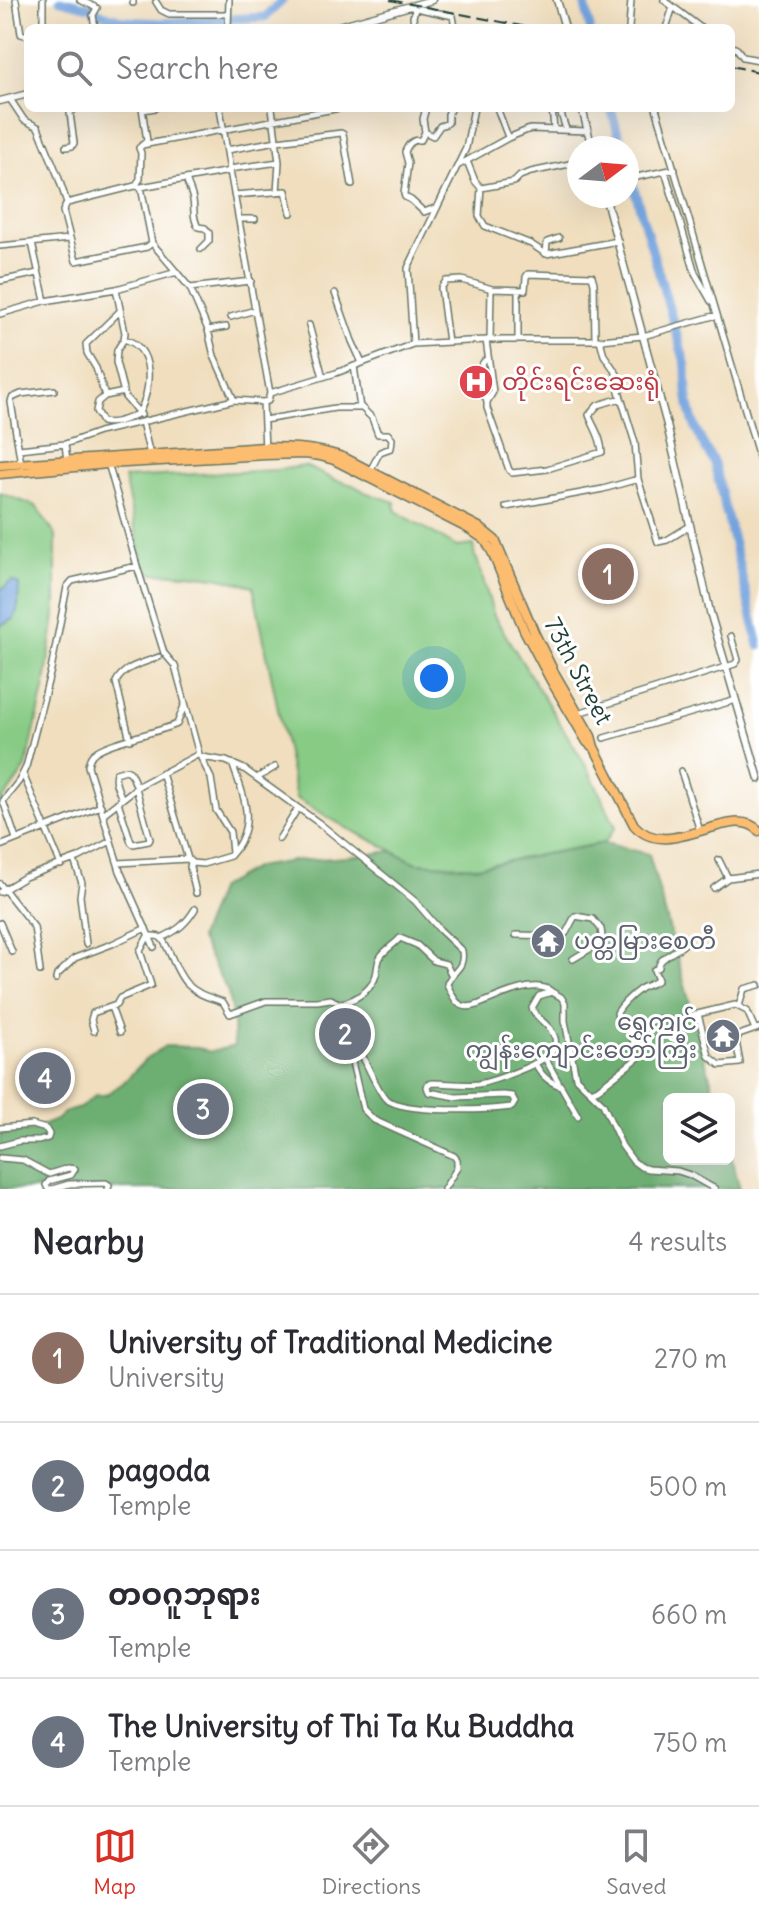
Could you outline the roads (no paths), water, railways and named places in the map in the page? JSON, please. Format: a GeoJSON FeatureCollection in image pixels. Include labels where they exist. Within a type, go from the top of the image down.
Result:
{"type":"FeatureCollection","features":[{"type":"Feature","properties":{"kind":"main road","name":"73th Street"},"geometry":{"type":"LineString","coordinates":[[0,474],[150,455],[317,449],[345,458],[485,540],[524,630],[587,742],[594,747]]}},
{"type":"Feature","properties":{"kind":"main road","name":"73th Street"},"geometry":{"type":"LineString","coordinates":[[0,465],[265,451]]}},
{"type":"Feature","properties":{"kind":"main road","name":"73th Street"},"geometry":{"type":"LineString","coordinates":[[369,474],[479,527],[493,537],[535,634],[591,736],[594,747]]}},
{"type":"Feature","properties":{"kind":"main road"},"geometry":{"type":"LineString","coordinates":[[594,747],[634,825],[645,836],[673,838],[740,822],[753,825],[759,831]]}},
{"type":"Feature","properties":{"kind":"street"},"geometry":{"type":"LineString","coordinates":[[16,0],[21,34],[24,36]]}},
{"type":"Feature","properties":{"kind":"street"},"geometry":{"type":"LineString","coordinates":[[42,0],[43,24]]}},
{"type":"Feature","properties":{"kind":"street"},"geometry":{"type":"LineString","coordinates":[[80,0],[97,7]]}},
{"type":"Feature","properties":{"kind":"street"},"geometry":{"type":"LineString","coordinates":[[228,24],[229,0]]}},
{"type":"Feature","properties":{"kind":"street"},"geometry":{"type":"LineString","coordinates":[[346,24],[432,0]]}},
{"type":"Feature","properties":{"kind":"street"},"geometry":{"type":"LineString","coordinates":[[557,0],[564,24]]}},
{"type":"Feature","properties":{"kind":"street"},"geometry":{"type":"LineString","coordinates":[[629,24],[631,0]]}},
{"type":"Feature","properties":{"kind":"street"},"geometry":{"type":"LineString","coordinates":[[664,0],[693,24]]}},
{"type":"Feature","properties":{"kind":"street"},"geometry":{"type":"LineString","coordinates":[[156,2],[161,10],[169,14],[228,16]]}},
{"type":"Feature","properties":{"kind":"street"},"geometry":{"type":"LineString","coordinates":[[412,7],[414,24]]}},
{"type":"Feature","properties":{"kind":"street"},"geometry":{"type":"LineString","coordinates":[[412,7],[453,16],[454,24]]}},
{"type":"Feature","properties":{"kind":"street"},"geometry":{"type":"LineString","coordinates":[[667,24],[673,7]]}},
{"type":"Feature","properties":{"kind":"street"},"geometry":{"type":"LineString","coordinates":[[735,48],[743,57],[759,60]]}},
{"type":"Feature","properties":{"kind":"street"},"geometry":{"type":"LineString","coordinates":[[0,101],[24,95]]}},
{"type":"Feature","properties":{"kind":"street"},"geometry":{"type":"LineString","coordinates":[[10,99],[24,120],[38,127],[58,176],[67,203],[63,211],[76,261],[147,247],[152,243]]}},
{"type":"Feature","properties":{"kind":"street"},"geometry":{"type":"LineString","coordinates":[[66,147],[74,143],[71,112]]}},
{"type":"Feature","properties":{"kind":"street"},"geometry":{"type":"LineString","coordinates":[[142,112],[147,139],[139,148],[138,187],[152,243],[190,288],[208,330],[214,356],[234,400]]}},
{"type":"Feature","properties":{"kind":"street"},"geometry":{"type":"LineString","coordinates":[[19,449],[65,444],[99,432],[234,400],[268,401],[270,393],[221,112]]}},
{"type":"Feature","properties":{"kind":"street"},"geometry":{"type":"LineString","coordinates":[[273,112],[279,162],[277,192]]}},
{"type":"Feature","properties":{"kind":"street"},"geometry":{"type":"LineString","coordinates":[[142,145],[318,112]]}},
{"type":"Feature","properties":{"kind":"street"},"geometry":{"type":"LineString","coordinates":[[425,112],[425,132],[421,140],[410,143],[405,152],[408,163],[404,194],[424,212],[436,207]]}},
{"type":"Feature","properties":{"kind":"street"},"geometry":{"type":"LineString","coordinates":[[425,132],[433,136],[440,126],[448,123],[449,112]]}},
{"type":"Feature","properties":{"kind":"street"},"geometry":{"type":"LineString","coordinates":[[413,344],[408,271],[466,148],[473,112]]}},
{"type":"Feature","properties":{"kind":"street"},"geometry":{"type":"LineString","coordinates":[[499,112],[508,137]]}},
{"type":"Feature","properties":{"kind":"street"},"geometry":{"type":"LineString","coordinates":[[552,112],[554,129]]}},
{"type":"Feature","properties":{"kind":"street"},"geometry":{"type":"LineString","coordinates":[[560,112],[566,129]]}},
{"type":"Feature","properties":{"kind":"street"},"geometry":{"type":"LineString","coordinates":[[583,112],[589,136]]}},
{"type":"Feature","properties":{"kind":"street"},"geometry":{"type":"LineString","coordinates":[[657,112],[759,457]]}},
{"type":"Feature","properties":{"kind":"street"},"geometry":{"type":"LineString","coordinates":[[458,165],[508,137],[530,129],[588,131]]}},
{"type":"Feature","properties":{"kind":"street"},"geometry":{"type":"LineString","coordinates":[[227,150],[341,133],[352,185]]}},
{"type":"Feature","properties":{"kind":"street"},"geometry":{"type":"LineString","coordinates":[[467,160],[481,188],[479,216],[485,226],[531,244],[546,254],[618,241]]}},
{"type":"Feature","properties":{"kind":"street"},"geometry":{"type":"LineString","coordinates":[[67,203],[279,162]]}},
{"type":"Feature","properties":{"kind":"street"},"geometry":{"type":"LineString","coordinates":[[481,188],[514,182],[531,172],[567,164]]}},
{"type":"Feature","properties":{"kind":"street"},"geometry":{"type":"LineString","coordinates":[[639,177],[675,169]]}},
{"type":"Feature","properties":{"kind":"street"},"geometry":{"type":"LineString","coordinates":[[665,171],[695,273],[714,306]]}},
{"type":"Feature","properties":{"kind":"street"},"geometry":{"type":"LineString","coordinates":[[186,179],[193,199],[195,224],[209,233],[209,241],[201,249]]}},
{"type":"Feature","properties":{"kind":"street"},"geometry":{"type":"LineString","coordinates":[[234,195],[286,191],[291,213]]}},
{"type":"Feature","properties":{"kind":"street"},"geometry":{"type":"LineString","coordinates":[[608,208],[667,425],[710,612],[759,779]]}},
{"type":"Feature","properties":{"kind":"street"},"geometry":{"type":"LineString","coordinates":[[239,219],[255,219]]}},
{"type":"Feature","properties":{"kind":"street"},"geometry":{"type":"LineString","coordinates":[[546,254],[547,242],[559,238]]}},
{"type":"Feature","properties":{"kind":"street"},"geometry":{"type":"LineString","coordinates":[[0,246],[69,239]]}},
{"type":"Feature","properties":{"kind":"street"},"geometry":{"type":"LineString","coordinates":[[32,243],[45,301]]}},
{"type":"Feature","properties":{"kind":"street"},"geometry":{"type":"LineString","coordinates":[[0,314],[45,301],[116,289],[177,272]]}},
{"type":"Feature","properties":{"kind":"street"},"geometry":{"type":"LineString","coordinates":[[0,281],[38,273]]}},
{"type":"Feature","properties":{"kind":"street"},"geometry":{"type":"LineString","coordinates":[[448,342],[441,288],[446,281],[462,280],[492,289],[518,290],[525,289],[528,274],[592,276],[597,340],[617,374],[635,443],[638,479],[658,542],[691,526]]}},
{"type":"Feature","properties":{"kind":"street"},"geometry":{"type":"LineString","coordinates":[[190,288],[251,281]]}},
{"type":"Feature","properties":{"kind":"street"},"geometry":{"type":"LineString","coordinates":[[116,289],[124,325],[124,339],[116,355],[125,397],[144,421],[150,455]]}},
{"type":"Feature","properties":{"kind":"street"},"geometry":{"type":"LineString","coordinates":[[487,402],[493,392],[488,358],[492,289]]}},
{"type":"Feature","properties":{"kind":"street"},"geometry":{"type":"LineString","coordinates":[[518,290],[518,340]]}},
{"type":"Feature","properties":{"kind":"street"},"geometry":{"type":"LineString","coordinates":[[335,293],[362,363]]}},
{"type":"Feature","properties":{"kind":"street"},"geometry":{"type":"LineString","coordinates":[[231,317],[255,310]]}},
{"type":"Feature","properties":{"kind":"street"},"geometry":{"type":"LineString","coordinates":[[105,396],[86,344],[120,311]]}},
{"type":"Feature","properties":{"kind":"street"},"geometry":{"type":"LineString","coordinates":[[270,393],[413,344],[643,336],[717,315]]}},
{"type":"Feature","properties":{"kind":"street"},"geometry":{"type":"LineString","coordinates":[[309,325],[323,377]]}},
{"type":"Feature","properties":{"kind":"street"},"geometry":{"type":"LineString","coordinates":[[208,330],[226,327]]}},
{"type":"Feature","properties":{"kind":"street"},"geometry":{"type":"LineString","coordinates":[[124,339],[143,353],[149,370],[148,390],[139,413],[108,424],[102,422],[98,416],[98,402],[105,396],[124,392]]}},
{"type":"Feature","properties":{"kind":"street"},"geometry":{"type":"LineString","coordinates":[[488,358],[479,368],[482,389],[489,418],[509,470],[514,473],[565,464],[602,452],[602,440],[589,415],[598,405],[621,398]]}},
{"type":"Feature","properties":{"kind":"street"},"geometry":{"type":"LineString","coordinates":[[354,366],[361,407],[372,418],[378,434],[390,434],[392,439],[391,448],[381,450],[369,474]]}},
{"type":"Feature","properties":{"kind":"street"},"geometry":{"type":"LineString","coordinates":[[21,464],[12,398],[54,390]]}},
{"type":"Feature","properties":{"kind":"street"},"geometry":{"type":"LineString","coordinates":[[263,402],[265,451]]}},
{"type":"Feature","properties":{"kind":"street"},"geometry":{"type":"LineString","coordinates":[[264,420],[335,408],[361,407]]}},
{"type":"Feature","properties":{"kind":"street"},"geometry":{"type":"LineString","coordinates":[[65,444],[67,461]]}},
{"type":"Feature","properties":{"kind":"street"},"geometry":{"type":"LineString","coordinates":[[107,461],[164,653],[175,666],[200,756],[211,778],[216,810],[230,832],[232,853]]}},
{"type":"Feature","properties":{"kind":"street"},"geometry":{"type":"LineString","coordinates":[[506,507],[603,489],[638,479]]}},
{"type":"Feature","properties":{"kind":"street"},"geometry":{"type":"LineString","coordinates":[[16,839],[3,803],[23,773],[44,698],[68,584],[137,566]]}},
{"type":"Feature","properties":{"kind":"street"},"geometry":{"type":"LineString","coordinates":[[578,713],[726,668],[737,662],[731,636]]}},
{"type":"Feature","properties":{"kind":"street"},"geometry":{"type":"LineString","coordinates":[[130,740],[116,682],[128,668],[159,657]]}},
{"type":"Feature","properties":{"kind":"street"},"geometry":{"type":"LineString","coordinates":[[604,738],[736,700]]}},
{"type":"Feature","properties":{"kind":"street"},"geometry":{"type":"LineString","coordinates":[[154,947],[118,863],[88,766],[93,753],[177,724],[184,704]]}},
{"type":"Feature","properties":{"kind":"street"},"geometry":{"type":"LineString","coordinates":[[103,814],[136,788],[200,756],[232,763],[257,778],[407,894],[458,946],[462,951],[462,963],[448,980],[447,986],[462,1007],[529,988],[543,987],[561,997],[565,1003],[565,1021],[576,1078],[603,1104],[622,1146],[638,1165],[648,1169],[678,1171],[715,1189]]}},
{"type":"Feature","properties":{"kind":"street"},"geometry":{"type":"LineString","coordinates":[[118,863],[190,860],[203,864],[232,853],[245,831],[247,819],[245,801],[232,763]]}},
{"type":"Feature","properties":{"kind":"street"},"geometry":{"type":"LineString","coordinates":[[257,778],[275,767]]}},
{"type":"Feature","properties":{"kind":"street"},"geometry":{"type":"LineString","coordinates":[[681,771],[700,832]]}},
{"type":"Feature","properties":{"kind":"street"},"geometry":{"type":"LineString","coordinates":[[130,772],[136,788],[149,841],[133,844],[120,801],[116,773],[130,772]]}},
{"type":"Feature","properties":{"kind":"street"},"geometry":{"type":"LineString","coordinates":[[23,773],[61,865]]}},
{"type":"Feature","properties":{"kind":"street"},"geometry":{"type":"LineString","coordinates":[[162,773],[190,860],[196,893]]}},
{"type":"Feature","properties":{"kind":"street"},"geometry":{"type":"LineString","coordinates":[[0,846],[101,806]]}},
{"type":"Feature","properties":{"kind":"street"},"geometry":{"type":"LineString","coordinates":[[279,839],[298,808]]}},
{"type":"Feature","properties":{"kind":"street"},"geometry":{"type":"LineString","coordinates":[[40,971],[34,927],[1,889],[74,860],[111,841]]}},
{"type":"Feature","properties":{"kind":"street"},"geometry":{"type":"LineString","coordinates":[[74,860],[82,883],[80,896],[86,944]]}},
{"type":"Feature","properties":{"kind":"street"},"geometry":{"type":"LineString","coordinates":[[719,860],[728,878]]}},
{"type":"Feature","properties":{"kind":"street"},"geometry":{"type":"LineString","coordinates":[[714,888],[728,878],[759,874]]}},
{"type":"Feature","properties":{"kind":"street"},"geometry":{"type":"LineString","coordinates":[[148,936],[161,938],[175,932],[195,909]]}},
{"type":"Feature","properties":{"kind":"street"},"geometry":{"type":"LineString","coordinates":[[516,935],[557,936],[566,933],[575,916],[593,919],[601,929],[598,944],[573,959]]}},
{"type":"Feature","properties":{"kind":"street"},"geometry":{"type":"LineString","coordinates":[[0,923],[12,952]]}},
{"type":"Feature","properties":{"kind":"street"},"geometry":{"type":"LineString","coordinates":[[56,979],[75,958],[146,928]]}},
{"type":"Feature","properties":{"kind":"street"},"geometry":{"type":"LineString","coordinates":[[94,1031],[93,1013],[116,1005],[120,998],[151,985],[140,951],[148,936]]}},
{"type":"Feature","properties":{"kind":"street"},"geometry":{"type":"LineString","coordinates":[[161,938],[182,978],[201,995],[223,1002],[230,1014],[266,1001],[331,999],[343,1003],[356,999],[373,982],[381,955],[400,938],[417,945],[434,961],[446,964],[452,976]]}},
{"type":"Feature","properties":{"kind":"street"},"geometry":{"type":"LineString","coordinates":[[591,1092],[638,1058],[631,1032],[617,1017],[621,1007],[643,986],[652,985],[658,980],[654,970],[685,943]]}},
{"type":"Feature","properties":{"kind":"street"},"geometry":{"type":"LineString","coordinates":[[739,1006],[744,989],[759,985]]}},
{"type":"Feature","properties":{"kind":"street"},"geometry":{"type":"LineString","coordinates":[[444,1189],[457,1168],[457,1160],[374,1120],[366,1113],[349,1049],[356,1046],[359,1049],[386,1099],[398,1104],[438,1110],[512,1107],[515,1102],[512,1096],[456,1097],[429,1092],[427,1087],[433,1083],[480,1083],[501,1078],[545,1058],[553,1051],[555,1038],[532,1008],[539,996],[552,992]]}},
{"type":"Feature","properties":{"kind":"street"},"geometry":{"type":"LineString","coordinates":[[621,1024],[632,1027],[662,1018],[676,1023],[685,1017],[735,1005],[739,1006],[750,1015],[757,1029],[739,1035],[736,1041],[740,1063],[718,1065],[709,1056],[698,1014]]}},
{"type":"Feature","properties":{"kind":"street"},"geometry":{"type":"LineString","coordinates":[[111,1007],[120,1032]]}},
{"type":"Feature","properties":{"kind":"street"},"geometry":{"type":"LineString","coordinates":[[545,1058],[578,1116]]}},
{"type":"Feature","properties":{"kind":"street"},"geometry":{"type":"LineString","coordinates":[[535,1063],[549,1082],[561,1086]]}},
{"type":"Feature","properties":{"kind":"street"},"geometry":{"type":"LineString","coordinates":[[0,1128],[32,1125],[46,1129],[49,1134],[47,1139],[0,1146]]}},
{"type":"Feature","properties":{"kind":"street"},"geometry":{"type":"LineString","coordinates":[[0,1158],[23,1160],[49,1174],[75,1169],[71,1175],[49,1181],[46,1185],[50,1189],[69,1184],[106,1183],[108,1189]]}},
{"type":"Feature","properties":{"kind":"water"},"geometry":{"type":"Polygon","coordinates":[[[12,581],[19,585],[18,607],[14,619],[0,628],[0,591],[12,581]]]}},
{"type":"Feature","properties":{"kind":"waterway"},"geometry":{"type":"LineString","coordinates":[[60,0],[124,21],[160,23],[265,17],[283,0]]}},
{"type":"Feature","properties":{"kind":"waterway"},"geometry":{"type":"LineString","coordinates":[[584,0],[589,24]]}},
{"type":"Feature","properties":{"kind":"waterway"},"geometry":{"type":"LineString","coordinates":[[612,112],[619,136]]}},
{"type":"Feature","properties":{"kind":"waterway"},"geometry":{"type":"LineString","coordinates":[[639,205],[686,366],[692,417],[714,463],[759,646]]}},
{"type":"Feature","properties":{"kind":"railway"},"geometry":{"type":"LineString","coordinates":[[390,0],[512,24]]}},
{"type":"Feature","properties":{"kind":"railway"},"geometry":{"type":"LineString","coordinates":[[735,67],[759,72]]}},
{"type":"Feature","properties":{"kind":"place","name":"တိုင်းရင်းဆေးရုံ"},"geometry":{"type":"Point","coordinates":[476,382]}},
{"type":"Feature","properties":{"kind":"place","name":"University of Traditional Medicine"},"geometry":{"type":"Point","coordinates":[608,574]}},
{"type":"Feature","properties":{"kind":"place","name":"ပတ္တမြားစေတီ"},"geometry":{"type":"Point","coordinates":[548,941]}},
{"type":"Feature","properties":{"kind":"place","name":"pagoda"},"geometry":{"type":"Point","coordinates":[345,1034]}},
{"type":"Feature","properties":{"kind":"place","name":"ရွှေကျင် ကျွန်းကျောင်းတော်ကြီး"},"geometry":{"type":"Point","coordinates":[723,1036]}},
{"type":"Feature","properties":{"kind":"place","name":"The University of Thi Ta Ku Buddha"},"geometry":{"type":"Point","coordinates":[45,1078]}},
{"type":"Feature","properties":{"kind":"place","name":"တဝဂူဘုရား"},"geometry":{"type":"Point","coordinates":[203,1109]}}]}
